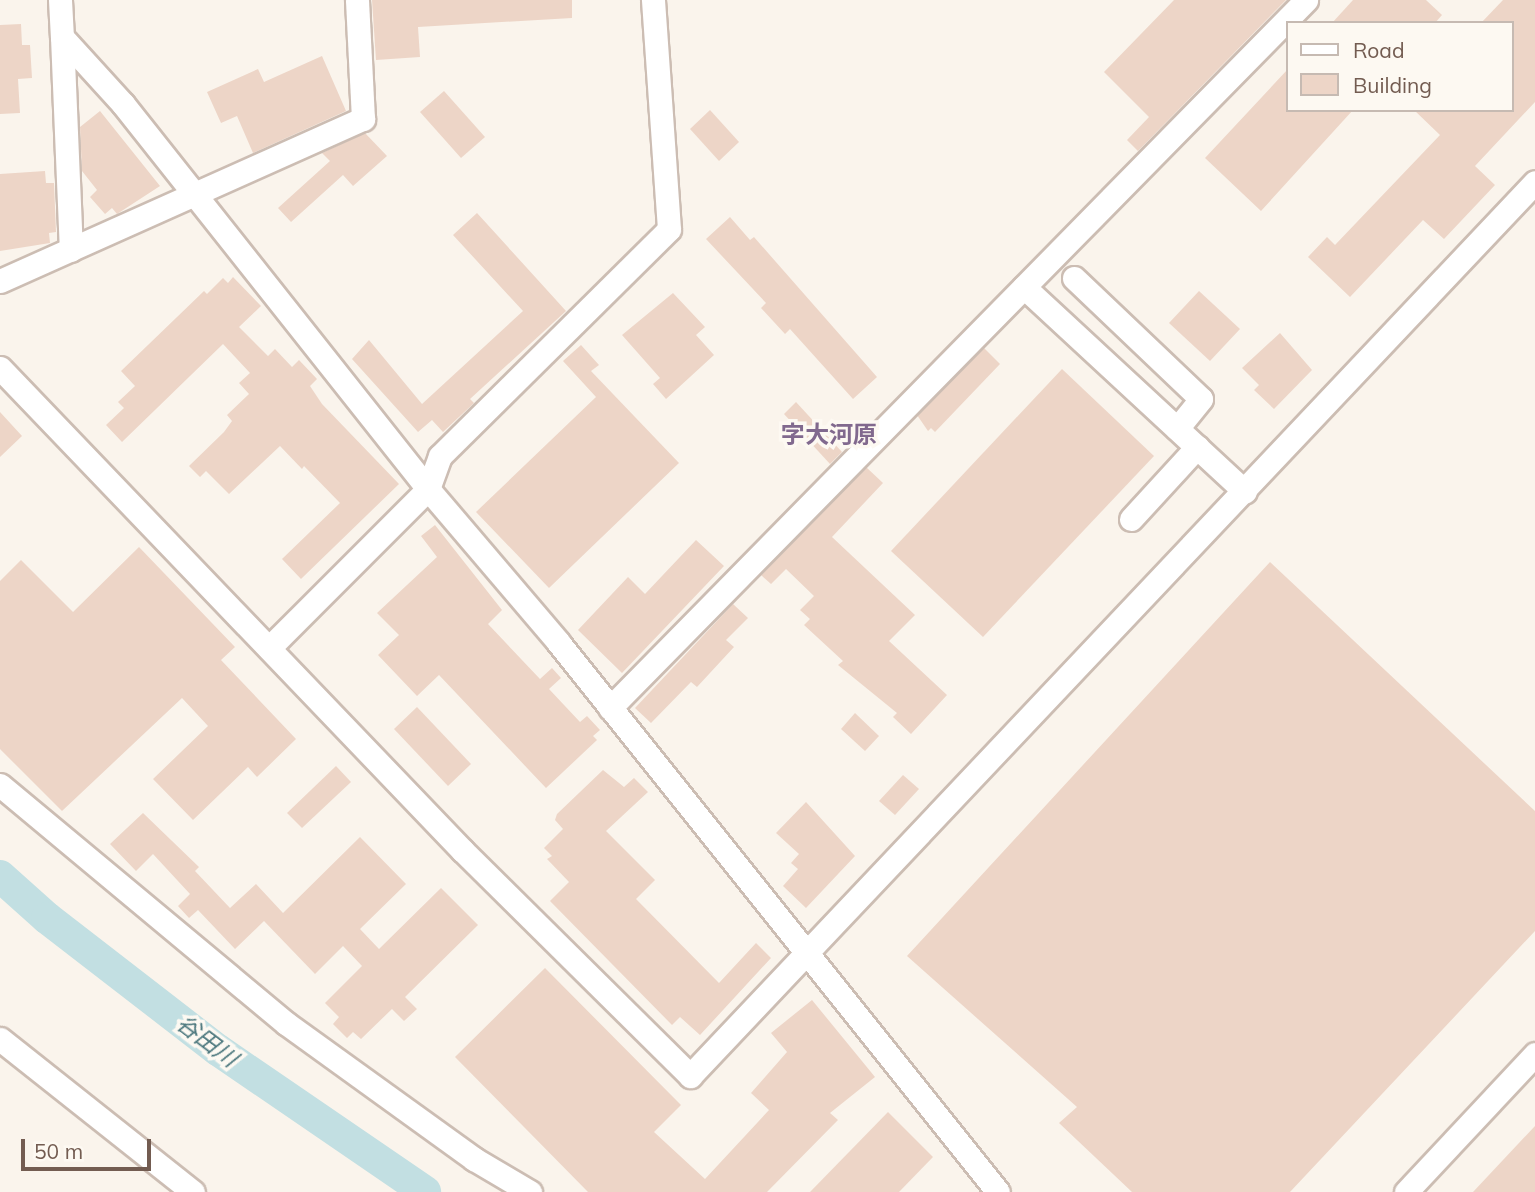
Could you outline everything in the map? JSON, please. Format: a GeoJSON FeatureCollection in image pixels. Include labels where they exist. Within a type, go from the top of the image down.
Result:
{"type":"FeatureCollection","features":[{"type":"Feature","properties":{"kind":"street"},"geometry":{"type":"LineString","coordinates":[[60,0],[71,250]]}},
{"type":"Feature","properties":{"kind":"street"},"geometry":{"type":"LineString","coordinates":[[0,281],[194,197],[363,119],[356,0]]}},
{"type":"Feature","properties":{"kind":"street"},"geometry":{"type":"LineString","coordinates":[[269,648],[428,489],[440,456],[669,229],[653,0]]}},
{"type":"Feature","properties":{"kind":"street"},"geometry":{"type":"LineString","coordinates":[[610,708],[1306,0]]}},
{"type":"Feature","properties":{"kind":"street"},"geometry":{"type":"LineString","coordinates":[[62,37],[123,104],[428,489],[610,708],[805,957],[998,1192]]}},
{"type":"Feature","properties":{"kind":"street"},"geometry":{"type":"LineString","coordinates":[[0,368],[463,851],[690,1076],[1245,492],[1535,182]]}},
{"type":"Feature","properties":{"kind":"street"},"geometry":{"type":"LineString","coordinates":[[1074,278],[1202,399],[1177,429]]}},
{"type":"Feature","properties":{"kind":"street"},"geometry":{"type":"LineString","coordinates":[[1024,287],[1245,492]]}},
{"type":"Feature","properties":{"kind":"street"},"geometry":{"type":"LineString","coordinates":[[1131,519],[1197,447]]}},
{"type":"Feature","properties":{"kind":"street"},"geometry":{"type":"LineString","coordinates":[[0,785],[287,1024],[474,1159],[530,1192]]}},
{"type":"Feature","properties":{"kind":"street"},"geometry":{"type":"LineString","coordinates":[[0,1039],[194,1192]]}},
{"type":"Feature","properties":{"kind":"street"},"geometry":{"type":"LineString","coordinates":[[1406,1192],[1535,1054]]}},
{"type":"Feature","properties":{"kind":"building"},"geometry":{"type":"Polygon","coordinates":[[[372,0],[572,0],[572,18],[418,27],[420,57],[376,60],[372,0]]]}},
{"type":"Feature","properties":{"kind":"building"},"geometry":{"type":"Polygon","coordinates":[[[1174,0],[1286,0],[1138,151],[1127,140],[1149,117],[1104,72],[1174,0]]]}},
{"type":"Feature","properties":{"kind":"building"},"geometry":{"type":"Polygon","coordinates":[[[1353,0],[1426,0],[1442,15],[1437,21],[1334,21],[1353,0]]]}},
{"type":"Feature","properties":{"kind":"building"},"geometry":{"type":"Polygon","coordinates":[[[1503,0],[1535,0],[1535,102],[1475,166],[1495,185],[1444,239],[1423,220],[1350,297],[1308,257],[1327,237],[1335,245],[1440,135],[1416,112],[1514,112],[1514,21],[1483,21],[1503,0]]]}},
{"type":"Feature","properties":{"kind":"building"},"geometry":{"type":"Polygon","coordinates":[[[21,24],[22,45],[30,45],[32,78],[18,79],[20,113],[0,114],[0,25],[21,24]]]}},
{"type":"Feature","properties":{"kind":"building"},"geometry":{"type":"Polygon","coordinates":[[[322,56],[346,111],[253,153],[237,116],[221,123],[207,92],[258,69],[264,82],[322,56]]]}},
{"type":"Feature","properties":{"kind":"building"},"geometry":{"type":"Polygon","coordinates":[[[1286,71],[1286,112],[1351,112],[1261,211],[1205,158],[1286,71]]]}},
{"type":"Feature","properties":{"kind":"building"},"geometry":{"type":"Polygon","coordinates":[[[444,91],[485,137],[461,158],[420,112],[444,91]]]}},
{"type":"Feature","properties":{"kind":"building"},"geometry":{"type":"Polygon","coordinates":[[[710,110],[739,142],[719,161],[690,129],[710,110]]]}},
{"type":"Feature","properties":{"kind":"building"},"geometry":{"type":"Polygon","coordinates":[[[100,111],[160,186],[117,214],[112,208],[105,214],[90,197],[97,190],[82,171],[80,127],[100,111]]]}},
{"type":"Feature","properties":{"kind":"building"},"geometry":{"type":"Polygon","coordinates":[[[365,133],[387,156],[353,186],[343,175],[291,222],[278,208],[330,161],[322,153],[365,133]]]}},
{"type":"Feature","properties":{"kind":"building"},"geometry":{"type":"Polygon","coordinates":[[[45,171],[46,183],[54,183],[56,232],[49,233],[50,243],[0,251],[0,174],[45,171]]]}},
{"type":"Feature","properties":{"kind":"building"},"geometry":{"type":"Polygon","coordinates":[[[477,213],[566,311],[470,399],[474,403],[443,432],[432,420],[418,432],[352,359],[369,340],[422,404],[523,311],[453,235],[477,213]]]}},
{"type":"Feature","properties":{"kind":"building"},"geometry":{"type":"Polygon","coordinates":[[[730,217],[750,240],[754,237],[877,377],[853,399],[790,329],[785,334],[761,308],[766,303],[706,239],[730,217]]]}},
{"type":"Feature","properties":{"kind":"building"},"geometry":{"type":"Polygon","coordinates":[[[233,277],[261,306],[239,327],[268,356],[275,349],[292,367],[299,360],[317,379],[310,386],[322,404],[399,484],[301,579],[282,559],[340,503],[304,466],[302,469],[280,446],[229,494],[206,471],[200,477],[189,466],[224,432],[232,421],[227,415],[249,394],[239,383],[250,373],[223,344],[122,442],[106,425],[124,408],[118,402],[135,386],[121,371],[204,291],[207,294],[223,278],[228,283],[233,277]]]}},
{"type":"Feature","properties":{"kind":"building"},"geometry":{"type":"Polygon","coordinates":[[[1199,291],[1240,329],[1210,361],[1169,323],[1199,291]]]}},
{"type":"Feature","properties":{"kind":"building"},"geometry":{"type":"Polygon","coordinates":[[[673,293],[705,327],[696,335],[714,355],[666,399],[653,384],[660,378],[622,335],[673,293]]]}},
{"type":"Feature","properties":{"kind":"building"},"geometry":{"type":"Polygon","coordinates":[[[1280,333],[1312,370],[1274,409],[1254,390],[1259,385],[1242,368],[1280,333]]]}},
{"type":"Feature","properties":{"kind":"building"},"geometry":{"type":"Polygon","coordinates":[[[581,345],[599,365],[591,371],[679,463],[549,588],[476,512],[596,397],[563,361],[581,345]]]}},
{"type":"Feature","properties":{"kind":"building"},"geometry":{"type":"Polygon","coordinates":[[[984,348],[1000,364],[935,432],[931,428],[928,431],[917,415],[984,348]]]}},
{"type":"Feature","properties":{"kind":"building"},"geometry":{"type":"Polygon","coordinates":[[[1062,369],[1154,456],[983,637],[891,551],[1062,369]]]}},
{"type":"Feature","properties":{"kind":"building"},"geometry":{"type":"Polygon","coordinates":[[[796,402],[842,452],[830,464],[784,414],[796,402]]]}},
{"type":"Feature","properties":{"kind":"building"},"geometry":{"type":"Polygon","coordinates":[[[0,412],[22,436],[0,457],[0,412]]]}},
{"type":"Feature","properties":{"kind":"building"},"geometry":{"type":"Polygon","coordinates":[[[866,467],[883,483],[832,537],[915,615],[889,641],[947,695],[911,734],[893,717],[897,713],[838,665],[843,661],[804,625],[810,619],[800,610],[814,596],[786,569],[771,584],[761,575],[866,467]]]}},
{"type":"Feature","properties":{"kind":"building"},"geometry":{"type":"Polygon","coordinates":[[[435,525],[502,610],[488,624],[540,679],[552,668],[561,678],[549,689],[580,722],[587,716],[600,730],[593,736],[597,740],[546,788],[439,675],[417,696],[378,655],[399,635],[377,613],[437,557],[421,536],[435,525]]]}},
{"type":"Feature","properties":{"kind":"building"},"geometry":{"type":"Polygon","coordinates":[[[696,540],[724,566],[622,673],[578,630],[628,577],[645,594],[696,540]]]}},
{"type":"Feature","properties":{"kind":"building"},"geometry":{"type":"Polygon","coordinates":[[[139,547],[235,647],[221,660],[296,739],[257,777],[248,767],[193,820],[153,779],[208,726],[182,698],[62,811],[0,749],[0,581],[21,560],[73,612],[139,547]]]}},
{"type":"Feature","properties":{"kind":"building"},"geometry":{"type":"Polygon","coordinates":[[[1270,562],[1535,811],[1535,931],[1290,1192],[1132,1192],[1059,1123],[1077,1107],[907,956],[1270,562]]]}},
{"type":"Feature","properties":{"kind":"building"},"geometry":{"type":"Polygon","coordinates":[[[733,604],[748,618],[726,640],[734,647],[697,687],[691,682],[651,723],[635,708],[733,604]]]}},
{"type":"Feature","properties":{"kind":"building"},"geometry":{"type":"Polygon","coordinates":[[[417,707],[471,764],[448,786],[394,729],[417,707]]]}},
{"type":"Feature","properties":{"kind":"building"},"geometry":{"type":"Polygon","coordinates":[[[855,713],[879,736],[865,751],[841,729],[855,713]]]}},
{"type":"Feature","properties":{"kind":"building"},"geometry":{"type":"Polygon","coordinates":[[[336,766],[351,782],[302,828],[287,813],[336,766]]]}},
{"type":"Feature","properties":{"kind":"building"},"geometry":{"type":"Polygon","coordinates":[[[603,770],[624,787],[634,778],[648,792],[606,831],[655,880],[636,899],[719,983],[756,943],[771,958],[700,1035],[680,1017],[672,1025],[550,901],[569,882],[547,859],[552,856],[544,848],[563,829],[555,820],[557,814],[603,770]]]}},
{"type":"Feature","properties":{"kind":"building"},"geometry":{"type":"Polygon","coordinates":[[[903,775],[919,789],[895,815],[879,801],[903,775]]]}},
{"type":"Feature","properties":{"kind":"building"},"geometry":{"type":"Polygon","coordinates":[[[806,802],[855,856],[806,908],[783,886],[798,869],[791,863],[799,854],[776,833],[806,802]]]}},
{"type":"Feature","properties":{"kind":"building"},"geometry":{"type":"Polygon","coordinates":[[[143,813],[199,867],[195,871],[230,908],[256,884],[283,913],[360,837],[406,884],[360,929],[379,949],[441,888],[478,925],[405,997],[417,1009],[404,1021],[392,1009],[361,1039],[353,1032],[347,1038],[333,1024],[339,1017],[325,1003],[362,966],[343,946],[315,974],[264,921],[235,949],[198,910],[189,918],[178,906],[190,894],[153,854],[136,871],[110,844],[143,813]]]}},
{"type":"Feature","properties":{"kind":"building"},"geometry":{"type":"Polygon","coordinates":[[[545,968],[681,1105],[654,1132],[705,1179],[769,1110],[751,1093],[787,1052],[771,1033],[812,1000],[875,1077],[830,1113],[838,1120],[767,1192],[588,1192],[455,1057],[545,968]]]}},
{"type":"Feature","properties":{"kind":"building"},"geometry":{"type":"Polygon","coordinates":[[[888,1112],[933,1157],[899,1192],[810,1192],[888,1112]]]}},
{"type":"Feature","properties":{"kind":"building"},"geometry":{"type":"Polygon","coordinates":[[[1535,1126],[1535,1192],[1473,1192],[1535,1126]]]}},
{"type":"Feature","properties":{"kind":"waterway","name":"谷田川"},"geometry":{"type":"LineString","coordinates":[[0,876],[47,918],[218,1050],[425,1192]]}},
{"type":"Feature","properties":{"kind":"district","name":"字大河原"},"geometry":{"type":"Point","coordinates":[829,435]}}]}
